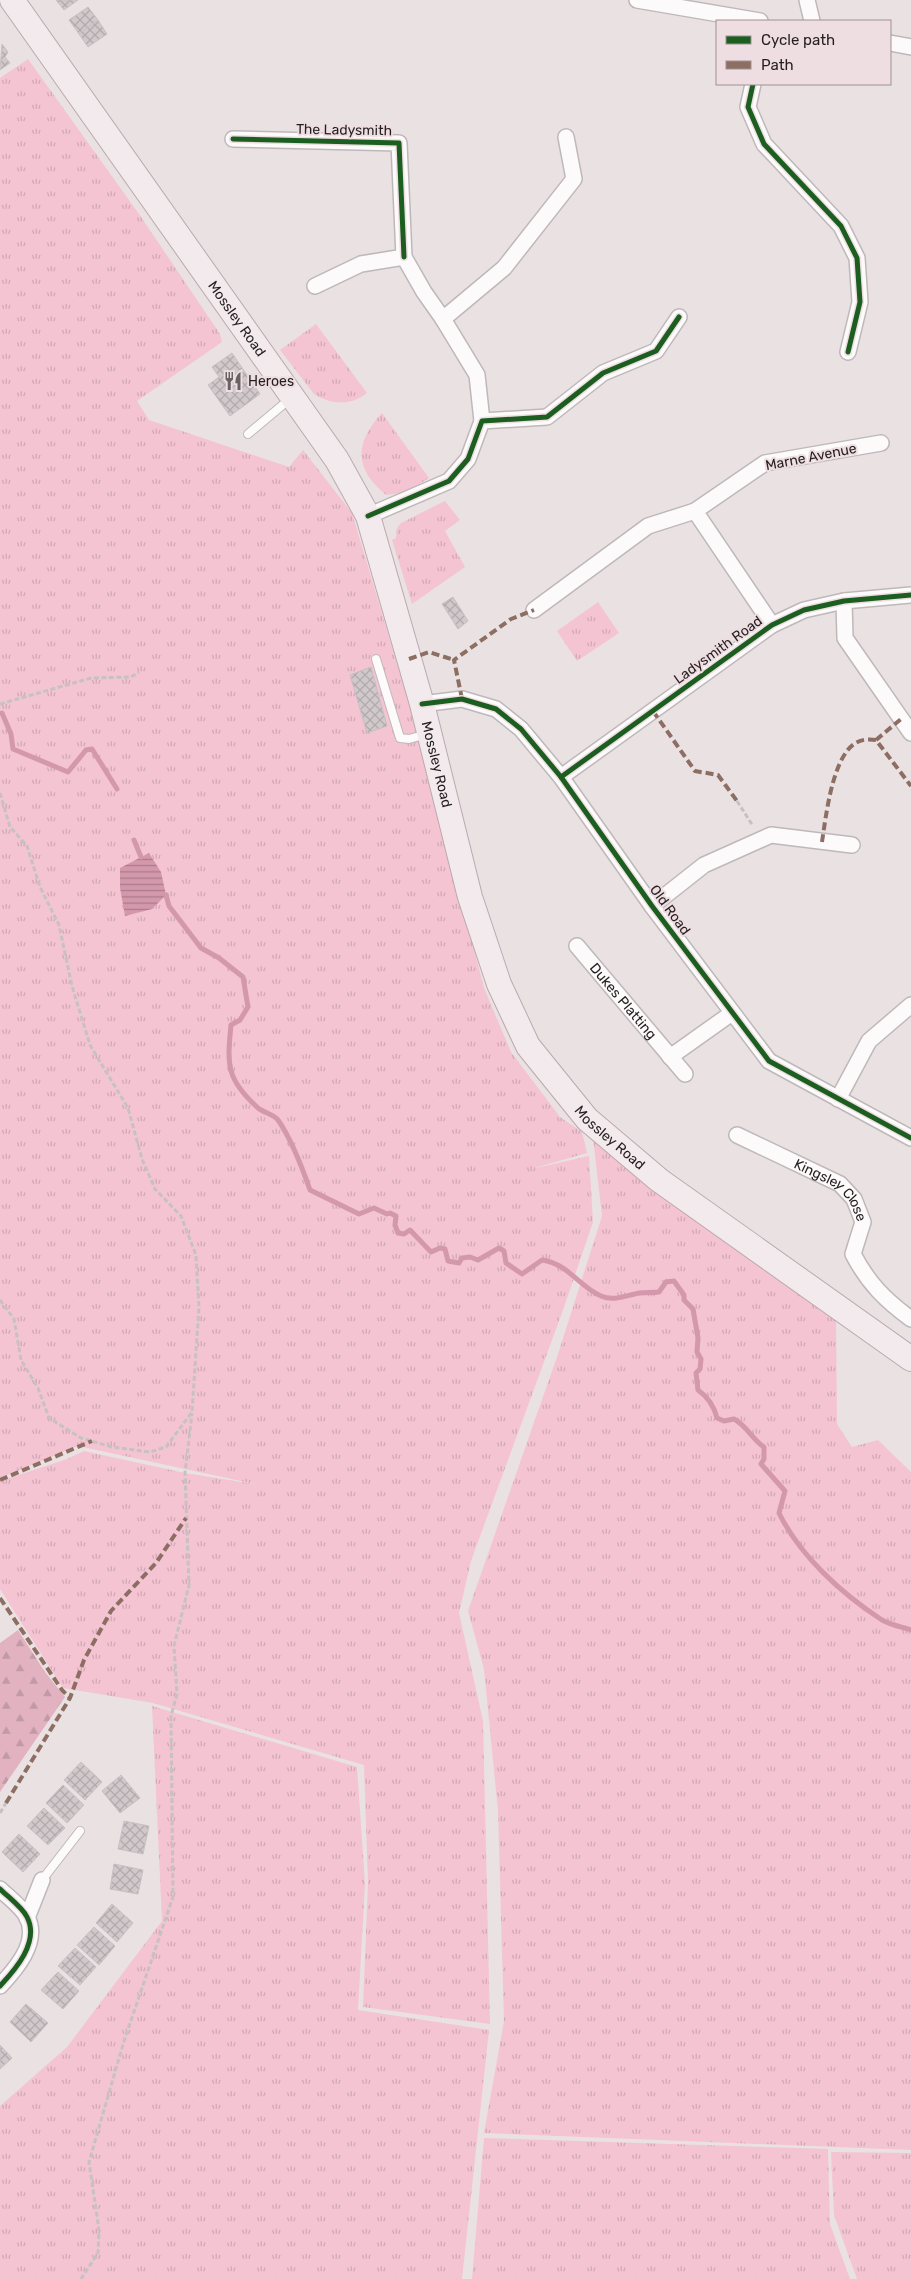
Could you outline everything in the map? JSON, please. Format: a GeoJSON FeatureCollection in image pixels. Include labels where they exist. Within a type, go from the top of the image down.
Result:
{"type":"FeatureCollection","features":[{"type":"Feature","properties":{"kind":"main road","name":"Mossley Road"},"geometry":{"type":"LineString","coordinates":[[12,0],[337,460],[368,516],[422,704],[473,905],[499,984],[528,1046],[587,1119],[659,1180],[911,1359]]}},
{"type":"Feature","properties":{"kind":"street"},"geometry":{"type":"LineString","coordinates":[[637,0],[754,20]]}},
{"type":"Feature","properties":{"kind":"street"},"geometry":{"type":"LineString","coordinates":[[807,0],[812,20]]}},
{"type":"Feature","properties":{"kind":"street"},"geometry":{"type":"LineString","coordinates":[[891,43],[911,47]]}},
{"type":"Feature","properties":{"kind":"street"},"geometry":{"type":"LineString","coordinates":[[753,85],[748,107],[764,144],[841,226],[857,258],[860,302],[848,352]]}},
{"type":"Feature","properties":{"kind":"street"},"geometry":{"type":"LineString","coordinates":[[444,319],[504,268],[574,179],[566,137]]}},
{"type":"Feature","properties":{"kind":"street","name":"The Ladysmith"},"geometry":{"type":"LineString","coordinates":[[233,139],[399,143],[404,257],[477,375],[482,421],[468,459],[449,482],[368,516]]}},
{"type":"Feature","properties":{"kind":"street"},"geometry":{"type":"LineString","coordinates":[[315,286],[361,264],[404,257]]}},
{"type":"Feature","properties":{"kind":"street"},"geometry":{"type":"LineString","coordinates":[[482,421],[547,418],[603,373],[656,352],[679,317]]}},
{"type":"Feature","properties":{"kind":"street","name":"Marne Avenue"},"geometry":{"type":"LineString","coordinates":[[534,610],[648,526],[695,511],[765,463],[881,443]]}},
{"type":"Feature","properties":{"kind":"street"},"geometry":{"type":"LineString","coordinates":[[695,511],[772,625]]}},
{"type":"Feature","properties":{"kind":"street","name":"Ladysmith Road"},"geometry":{"type":"LineString","coordinates":[[561,777],[772,625],[804,610],[844,601],[911,595]]}},
{"type":"Feature","properties":{"kind":"street"},"geometry":{"type":"LineString","coordinates":[[844,601],[845,638],[911,733]]}},
{"type":"Feature","properties":{"kind":"street","name":"Old Road"},"geometry":{"type":"LineString","coordinates":[[422,704],[462,699],[496,708],[521,729],[561,777],[652,906],[769,1061],[911,1138]]}},
{"type":"Feature","properties":{"kind":"street"},"geometry":{"type":"LineString","coordinates":[[652,906],[704,865],[771,835],[852,845]]}},
{"type":"Feature","properties":{"kind":"street","name":"Dukes Platting"},"geometry":{"type":"LineString","coordinates":[[577,946],[685,1074]]}},
{"type":"Feature","properties":{"kind":"street"},"geometry":{"type":"LineString","coordinates":[[838,1099],[869,1041],[911,1005]]}},
{"type":"Feature","properties":{"kind":"street"},"geometry":{"type":"LineString","coordinates":[[670,1057],[732,1013]]}},
{"type":"Feature","properties":{"kind":"street","name":"Kingsley Close"},"geometry":{"type":"LineString","coordinates":[[737,1135],[840,1184],[854,1198],[863,1222],[853,1254],[866,1278],[892,1305],[911,1319]]}},
{"type":"Feature","properties":{"kind":"street"},"geometry":{"type":"LineString","coordinates":[[0,1986],[19,1965],[27,1949],[29,1933],[27,1918],[42,1880]]}},
{"type":"Feature","properties":{"kind":"street"},"geometry":{"type":"LineString","coordinates":[[0,1889],[27,1918]]}},
{"type":"Feature","properties":{"kind":"lane"},"geometry":{"type":"LineString","coordinates":[[248,434],[292,397]]}},
{"type":"Feature","properties":{"kind":"lane"},"geometry":{"type":"LineString","coordinates":[[376,659],[400,738],[409,739],[429,733]]}},
{"type":"Feature","properties":{"kind":"lane"},"geometry":{"type":"LineString","coordinates":[[42,1880],[80,1832]]}},
{"type":"Feature","properties":{"kind":"path"},"geometry":{"type":"LineString","coordinates":[[0,704],[91,678],[131,677],[140,672]]}},
{"type":"Feature","properties":{"kind":"path"},"geometry":{"type":"LineString","coordinates":[[0,793],[10,826],[27,846],[40,887],[59,925],[72,986],[90,1045],[128,1108],[142,1159],[155,1189],[181,1216],[196,1255],[199,1307],[192,1412],[185,1473],[189,1585],[174,1646],[178,1694],[171,1716],[173,1896],[124,2041],[89,2162],[99,2230],[98,2253],[81,2279]]}},
{"type":"Feature","properties":{"kind":"path"},"geometry":{"type":"LineString","coordinates":[[737,801],[762,840]]}},
{"type":"Feature","properties":{"kind":"path"},"geometry":{"type":"LineString","coordinates":[[0,1300],[14,1319],[21,1360],[38,1388],[50,1418],[81,1438],[112,1447],[150,1452],[166,1447],[192,1412]]}},
{"type":"Feature","properties":{"kind":"path"},"geometry":{"type":"LineString","coordinates":[[0,1813],[6,1803]]}},
{"type":"Feature","properties":{"kind":"green space"},"geometry":{"type":"Polygon","coordinates":[[[28,59],[139,214],[220,334],[222,342],[137,401],[149,420],[289,467],[303,450],[352,513],[424,754],[484,988],[511,1052],[560,1117],[582,1132],[587,1153],[531,1169],[589,1156],[593,1222],[563,1310],[471,1561],[459,1613],[483,1721],[490,2024],[363,2007],[368,1883],[364,1765],[153,1703],[63,1688],[0,1589],[0,1481],[67,1459],[84,1451],[185,1473],[260,1485],[78,1446],[0,1478],[0,78],[28,59]]]}},
{"type":"Feature","properties":{"kind":"green space"},"geometry":{"type":"Polygon","coordinates":[[[316,324],[367,393],[348,402],[334,402],[321,398],[314,394],[280,350],[316,324]]]}},
{"type":"Feature","properties":{"kind":"green space"},"geometry":{"type":"Polygon","coordinates":[[[382,413],[429,478],[407,492],[386,495],[375,485],[363,466],[363,445],[366,435],[382,413]]]}},
{"type":"Feature","properties":{"kind":"green space"},"geometry":{"type":"Polygon","coordinates":[[[445,501],[460,520],[445,531],[465,567],[412,604],[392,540],[396,538],[397,528],[401,523],[445,501]]]}},
{"type":"Feature","properties":{"kind":"green space"},"geometry":{"type":"Polygon","coordinates":[[[598,602],[619,633],[577,661],[557,631],[598,602]]]}},
{"type":"Feature","properties":{"kind":"green space"},"geometry":{"type":"Polygon","coordinates":[[[593,1138],[836,1316],[837,1424],[852,1447],[878,1440],[911,1472],[911,2150],[484,2133],[504,2021],[498,1811],[484,1669],[468,1611],[558,1354],[602,1216],[593,1138]]]}},
{"type":"Feature","properties":{"kind":"green space"},"geometry":{"type":"Polygon","coordinates":[[[18,1630],[45,1672],[65,1697],[0,1792],[0,1643],[18,1630]]]}},
{"type":"Feature","properties":{"kind":"green space"},"geometry":{"type":"Polygon","coordinates":[[[152,1706],[357,1767],[365,1884],[358,2010],[489,2030],[462,2279],[0,2279],[0,2106],[67,2047],[162,1921],[152,1706]]]}},
{"type":"Feature","properties":{"kind":"green space"},"geometry":{"type":"Polygon","coordinates":[[[484,2138],[828,2149],[830,2224],[850,2279],[472,2279],[484,2138]]]}},
{"type":"Feature","properties":{"kind":"green space"},"geometry":{"type":"Polygon","coordinates":[[[831,2152],[911,2153],[911,2279],[857,2279],[834,2215],[831,2152]]]}},
{"type":"Feature","properties":{"kind":"shaded area"},"geometry":{"type":"Polygon","coordinates":[[[149,853],[161,872],[166,895],[152,909],[125,916],[120,888],[120,868],[149,853]]]}},
{"type":"Feature","properties":{"kind":"building"},"geometry":{"type":"Polygon","coordinates":[[[56,0],[78,0],[64,10],[56,0]]]}},
{"type":"Feature","properties":{"kind":"building"},"geometry":{"type":"Polygon","coordinates":[[[88,7],[98,20],[79,34],[69,20],[88,7]]]}},
{"type":"Feature","properties":{"kind":"building"},"geometry":{"type":"Polygon","coordinates":[[[98,20],[107,34],[88,47],[79,34],[98,20]]]}},
{"type":"Feature","properties":{"kind":"building"},"geometry":{"type":"Polygon","coordinates":[[[2,44],[8,52],[5,57],[10,63],[0,70],[2,44]]]}},
{"type":"Feature","properties":{"kind":"building","name":"Heroes"},"geometry":{"type":"Polygon","coordinates":[[[232,353],[260,394],[230,416],[208,385],[219,377],[212,367],[232,353]]]}},
{"type":"Feature","properties":{"kind":"building"},"geometry":{"type":"Polygon","coordinates":[[[453,597],[468,621],[458,629],[442,604],[453,597]]]}},
{"type":"Feature","properties":{"kind":"building"},"geometry":{"type":"Polygon","coordinates":[[[371,667],[387,726],[367,733],[350,675],[371,667]]]}},
{"type":"Feature","properties":{"kind":"building"},"geometry":{"type":"Polygon","coordinates":[[[81,1762],[102,1782],[85,1800],[64,1780],[81,1762]]]}},
{"type":"Feature","properties":{"kind":"building"},"geometry":{"type":"Polygon","coordinates":[[[121,1775],[140,1798],[120,1813],[102,1791],[121,1775]]]}},
{"type":"Feature","properties":{"kind":"building"},"geometry":{"type":"Polygon","coordinates":[[[63,1785],[84,1805],[67,1823],[46,1803],[63,1785]]]}},
{"type":"Feature","properties":{"kind":"building"},"geometry":{"type":"Polygon","coordinates":[[[44,1808],[65,1828],[48,1845],[27,1826],[44,1808]]]}},
{"type":"Feature","properties":{"kind":"building"},"geometry":{"type":"Polygon","coordinates":[[[124,1821],[149,1826],[143,1854],[118,1849],[124,1821]]]}},
{"type":"Feature","properties":{"kind":"building"},"geometry":{"type":"Polygon","coordinates":[[[19,1834],[40,1854],[23,1872],[2,1852],[19,1834]]]}},
{"type":"Feature","properties":{"kind":"building"},"geometry":{"type":"Polygon","coordinates":[[[114,1864],[143,1870],[138,1894],[110,1889],[114,1864]]]}},
{"type":"Feature","properties":{"kind":"building"},"geometry":{"type":"Polygon","coordinates":[[[112,1904],[133,1923],[117,1942],[96,1923],[112,1904]]]}},
{"type":"Feature","properties":{"kind":"building"},"geometry":{"type":"Polygon","coordinates":[[[94,1927],[115,1946],[99,1965],[77,1945],[94,1927]]]}},
{"type":"Feature","properties":{"kind":"building"},"geometry":{"type":"Polygon","coordinates":[[[75,1948],[96,1967],[80,1985],[58,1966],[75,1948]]]}},
{"type":"Feature","properties":{"kind":"building"},"geometry":{"type":"Polygon","coordinates":[[[58,1972],[79,1991],[63,2009],[41,1990],[58,1972]]]}},
{"type":"Feature","properties":{"kind":"building"},"geometry":{"type":"Polygon","coordinates":[[[26,2004],[48,2023],[31,2042],[10,2022],[26,2004]]]}},
{"type":"Feature","properties":{"kind":"building"},"geometry":{"type":"Polygon","coordinates":[[[0,2045],[12,2058],[0,2069],[0,2045]]]}},
{"type":"Feature","properties":{"kind":"waterway"},"geometry":{"type":"LineString","coordinates":[[2,713],[11,734],[13,749],[68,772],[86,750],[92,749],[117,789]]}},
{"type":"Feature","properties":{"kind":"waterway"},"geometry":{"type":"LineString","coordinates":[[134,840],[141,857]]}},
{"type":"Feature","properties":{"kind":"waterway"},"geometry":{"type":"LineString","coordinates":[[166,895],[169,906],[201,948],[219,958],[243,977],[248,1007],[240,1020],[231,1025],[229,1051],[231,1071],[234,1080],[247,1098],[258,1108],[278,1120],[292,1145],[310,1190],[359,1214],[374,1208],[396,1216],[395,1225],[398,1233],[404,1234],[410,1230],[431,1252],[440,1248],[445,1249],[448,1261],[459,1263],[462,1258],[470,1257],[478,1260],[499,1248],[504,1251],[506,1263],[522,1274],[542,1260],[551,1262],[560,1266],[593,1292],[606,1298],[620,1298],[640,1293],[659,1292],[666,1282],[674,1281],[684,1295],[684,1300],[693,1309],[698,1338],[697,1352],[701,1359],[700,1369],[696,1373],[698,1390],[710,1402],[717,1418],[724,1421],[734,1419],[764,1447],[764,1459],[761,1464],[785,1491],[779,1513],[798,1544],[823,1573],[867,1610],[882,1620],[911,1630]]}},
{"type":"Feature","properties":{"kind":"marked path"},"geometry":{"type":"LineString","coordinates":[[462,699],[454,660],[511,619],[534,610]]}},
{"type":"Feature","properties":{"kind":"marked path"},"geometry":{"type":"LineString","coordinates":[[409,659],[429,652],[454,660]]}},
{"type":"Feature","properties":{"kind":"marked path"},"geometry":{"type":"LineString","coordinates":[[653,711],[695,771],[718,775],[737,801]]}},
{"type":"Feature","properties":{"kind":"marked path"},"geometry":{"type":"LineString","coordinates":[[876,740],[901,719]]}},
{"type":"Feature","properties":{"kind":"marked path"},"geometry":{"type":"LineString","coordinates":[[822,842],[835,775],[846,752],[854,744],[859,741],[876,740],[911,786]]}},
{"type":"Feature","properties":{"kind":"marked path"},"geometry":{"type":"LineString","coordinates":[[0,1480],[92,1441]]}},
{"type":"Feature","properties":{"kind":"marked path"},"geometry":{"type":"LineString","coordinates":[[6,1803],[70,1698],[84,1660],[111,1611],[156,1563],[186,1518]]}},
{"type":"Feature","properties":{"kind":"marked path"},"geometry":{"type":"LineString","coordinates":[[0,1598],[62,1690],[70,1698]]}},
{"type":"Feature","properties":{"kind":"cycle path"},"geometry":{"type":"LineString","coordinates":[[753,85],[748,107],[764,144],[841,226],[857,258],[860,302],[848,352]]}},
{"type":"Feature","properties":{"kind":"cycle path"},"geometry":{"type":"LineString","coordinates":[[233,139],[399,143],[404,257]]}},
{"type":"Feature","properties":{"kind":"cycle path"},"geometry":{"type":"LineString","coordinates":[[368,516],[449,481],[468,459],[482,421],[547,417],[603,373],[656,351],[679,317]]}},
{"type":"Feature","properties":{"kind":"cycle path"},"geometry":{"type":"LineString","coordinates":[[561,777],[772,625],[804,610],[844,601],[911,595]]}},
{"type":"Feature","properties":{"kind":"cycle path"},"geometry":{"type":"LineString","coordinates":[[422,704],[462,699],[496,709],[521,729],[561,777],[652,906],[769,1061],[911,1138]]}},
{"type":"Feature","properties":{"kind":"cycle path"},"geometry":{"type":"LineString","coordinates":[[0,1889],[25,1913],[30,1926],[28,1946],[24,1955],[19,1964],[0,1986]]}},
{"type":"Feature","properties":{"kind":"place","name":"Heroes"},"geometry":{"type":"Point","coordinates":[233,381]}}]}
